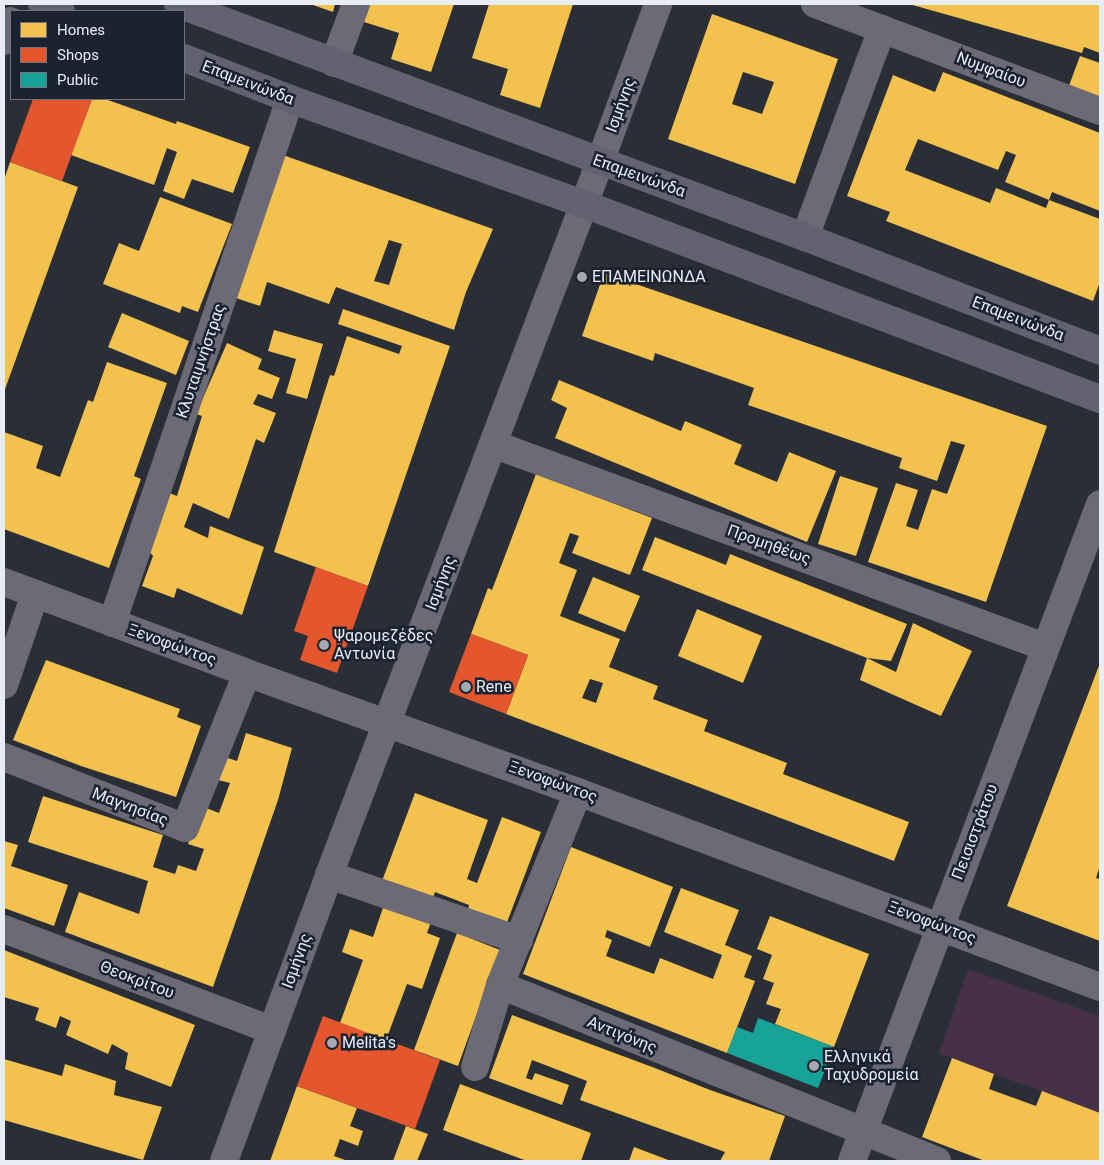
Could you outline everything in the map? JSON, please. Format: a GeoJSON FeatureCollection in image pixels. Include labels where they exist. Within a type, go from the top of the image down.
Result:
{"type":"FeatureCollection","features":[{"type":"Feature","properties":{"kind":"main road"},"geometry":{"type":"LineString","coordinates":[[42,4],[58,10]]}},
{"type":"Feature","properties":{"kind":"main road","name":"Επαμεινώνδα"},"geometry":{"type":"LineString","coordinates":[[178,4],[805,237],[1100,351]]}},
{"type":"Feature","properties":{"kind":"main road","name":"Επαμεινώνδα"},"geometry":{"type":"LineString","coordinates":[[185,58],[290,99],[584,204],[1100,399]]}},
{"type":"Feature","properties":{"kind":"street"},"geometry":{"type":"LineString","coordinates":[[334,63],[356,4]]}},
{"type":"Feature","properties":{"kind":"street","name":"Ισμήνης"},"geometry":{"type":"LineString","coordinates":[[224,1161],[329,875],[600,162],[658,4]]}},
{"type":"Feature","properties":{"kind":"street","name":"Νυμφαίου"},"geometry":{"type":"LineString","coordinates":[[815,4],[1100,111]]}},
{"type":"Feature","properties":{"kind":"street"},"geometry":{"type":"LineString","coordinates":[[4,41],[10,24]]}},
{"type":"Feature","properties":{"kind":"street"},"geometry":{"type":"LineString","coordinates":[[805,237],[882,29]]}},
{"type":"Feature","properties":{"kind":"street","name":"Κλυταιμνήστρας"},"geometry":{"type":"LineString","coordinates":[[112,622],[290,99]]}},
{"type":"Feature","properties":{"kind":"street","name":"Προμηθέως"},"geometry":{"type":"LineString","coordinates":[[493,444],[1045,647]]}},
{"type":"Feature","properties":{"kind":"street","name":"Πεισιστράτου"},"geometry":{"type":"LineString","coordinates":[[852,1161],[1100,504]]}},
{"type":"Feature","properties":{"kind":"street","name":"Ξενοφώντος"},"geometry":{"type":"LineString","coordinates":[[4,582],[247,673],[388,722],[578,792],[1100,987]]}},
{"type":"Feature","properties":{"kind":"street"},"geometry":{"type":"LineString","coordinates":[[4,685],[36,594]]}},
{"type":"Feature","properties":{"kind":"street","name":"Μαγνησίας"},"geometry":{"type":"LineString","coordinates":[[4,757],[184,828],[247,673]]}},
{"type":"Feature","properties":{"kind":"street"},"geometry":{"type":"LineString","coordinates":[[475,1067],[500,985],[578,792]]}},
{"type":"Feature","properties":{"kind":"street"},"geometry":{"type":"LineString","coordinates":[[329,875],[519,940]]}},
{"type":"Feature","properties":{"kind":"street","name":"Θεοκρίτου"},"geometry":{"type":"LineString","coordinates":[[4,929],[271,1030]]}},
{"type":"Feature","properties":{"kind":"street","name":"Αντιγόνης"},"geometry":{"type":"LineString","coordinates":[[500,985],[862,1133],[937,1161]]}},
{"type":"Feature","properties":{"kind":"shaded area"},"geometry":{"type":"Polygon","coordinates":[[[968,969],[1100,1016],[1100,1113],[939,1053],[968,969]]]}},
{"type":"Feature","properties":{"kind":"building: Homes"},"geometry":{"type":"Polygon","coordinates":[[[310,4],[335,4],[333,12],[310,4]]]}},
{"type":"Feature","properties":{"kind":"building: Homes"},"geometry":{"type":"Polygon","coordinates":[[[370,4],[454,4],[431,72],[391,59],[399,33],[364,22],[370,4]]]}},
{"type":"Feature","properties":{"kind":"building: Homes"},"geometry":{"type":"Polygon","coordinates":[[[489,4],[573,4],[540,108],[500,95],[508,69],[472,58],[489,4]]]}},
{"type":"Feature","properties":{"kind":"building: Homes"},"geometry":{"type":"Polygon","coordinates":[[[909,4],[1100,4],[1100,53],[1084,47],[1082,53],[909,4]]]}},
{"type":"Feature","properties":{"kind":"building: Homes"},"geometry":{"type":"Polygon","coordinates":[[[712,14],[838,59],[795,184],[668,139],[712,14]],[[743,72],[732,104],[762,114],[774,82],[743,72]]]}},
{"type":"Feature","properties":{"kind":"building: Homes"},"geometry":{"type":"Polygon","coordinates":[[[1080,56],[1100,63],[1100,103],[1067,91],[1080,56]]]}},
{"type":"Feature","properties":{"kind":"building: Homes"},"geometry":{"type":"Polygon","coordinates":[[[943,72],[1100,133],[1100,211],[1052,192],[1049,200],[1100,219],[1100,282],[1093,301],[886,221],[890,212],[847,196],[893,75],[935,92],[943,72]],[[918,139],[905,170],[990,203],[996,188],[1046,208],[1049,200],[1005,182],[1016,155],[1006,151],[998,170],[918,139]]]}},
{"type":"Feature","properties":{"kind":"building: Homes"},"geometry":{"type":"Polygon","coordinates":[[[92,100],[108,100],[176,124],[177,121],[250,147],[233,193],[192,179],[184,199],[163,191],[177,152],[167,148],[154,185],[71,155],[92,100]]]}},
{"type":"Feature","properties":{"kind":"building: Homes"},"geometry":{"type":"Polygon","coordinates":[[[280,154],[493,229],[466,292],[454,330],[336,287],[329,304],[267,282],[260,306],[233,297],[280,154]],[[389,240],[374,281],[389,285],[402,244],[389,240]]]}},
{"type":"Feature","properties":{"kind":"building: Homes"},"geometry":{"type":"Polygon","coordinates":[[[10,162],[78,187],[4,392],[4,180],[10,162]]]}},
{"type":"Feature","properties":{"kind":"building: Homes"},"geometry":{"type":"Polygon","coordinates":[[[160,197],[232,224],[198,312],[182,306],[180,313],[103,284],[119,243],[139,251],[160,197]]]}},
{"type":"Feature","properties":{"kind":"building: Homes"},"geometry":{"type":"Polygon","coordinates":[[[604,273],[1047,426],[986,602],[868,562],[896,483],[918,490],[906,526],[918,530],[932,489],[947,494],[965,445],[951,441],[937,481],[899,468],[902,458],[748,405],[754,388],[655,353],[653,361],[582,336],[604,273]]]}},
{"type":"Feature","properties":{"kind":"building: Homes"},"geometry":{"type":"Polygon","coordinates":[[[343,309],[450,346],[368,586],[274,552],[330,375],[334,376],[347,336],[399,354],[402,346],[338,324],[343,309]]]}},
{"type":"Feature","properties":{"kind":"building: Homes"},"geometry":{"type":"Polygon","coordinates":[[[122,313],[189,341],[176,375],[108,347],[122,313]]]}},
{"type":"Feature","properties":{"kind":"building: Homes"},"geometry":{"type":"Polygon","coordinates":[[[274,330],[323,344],[307,399],[286,393],[296,359],[268,351],[274,330]]]}},
{"type":"Feature","properties":{"kind":"building: Homes"},"geometry":{"type":"Polygon","coordinates":[[[227,343],[262,359],[258,369],[280,378],[272,399],[258,394],[253,404],[276,413],[264,443],[256,439],[229,519],[193,503],[184,527],[208,538],[210,526],[264,547],[242,615],[177,588],[174,598],[142,586],[153,556],[147,549],[167,492],[177,496],[202,416],[196,414],[227,343]]]}},
{"type":"Feature","properties":{"kind":"building: Homes"},"geometry":{"type":"Polygon","coordinates":[[[107,362],[167,383],[134,476],[141,479],[109,568],[4,529],[4,432],[43,446],[36,468],[60,477],[88,400],[93,402],[107,362]]]}},
{"type":"Feature","properties":{"kind":"building: Homes"},"geometry":{"type":"Polygon","coordinates":[[[559,380],[681,431],[685,421],[742,445],[734,464],[777,482],[789,452],[836,471],[807,542],[555,438],[567,408],[551,400],[559,380]]]}},
{"type":"Feature","properties":{"kind":"building: Homes"},"geometry":{"type":"Polygon","coordinates":[[[536,474],[652,518],[630,575],[572,553],[579,536],[570,533],[559,563],[577,570],[560,616],[620,639],[609,667],[658,686],[653,699],[708,720],[704,731],[787,763],[783,774],[909,822],[894,861],[506,714],[528,655],[471,634],[488,588],[492,590],[536,474]],[[590,679],[582,698],[596,703],[603,683],[590,679]]]}},
{"type":"Feature","properties":{"kind":"building: Homes"},"geometry":{"type":"Polygon","coordinates":[[[840,476],[878,488],[856,556],[818,544],[840,476]]]}},
{"type":"Feature","properties":{"kind":"building: Homes"},"geometry":{"type":"Polygon","coordinates":[[[655,537],[726,565],[730,554],[907,624],[891,661],[867,658],[642,570],[655,537]]]}},
{"type":"Feature","properties":{"kind":"building: Homes"},"geometry":{"type":"Polygon","coordinates":[[[593,577],[640,596],[625,632],[578,613],[593,577]]]}},
{"type":"Feature","properties":{"kind":"building: Homes"},"geometry":{"type":"Polygon","coordinates":[[[697,609],[762,636],[743,683],[678,656],[697,609]]]}},
{"type":"Feature","properties":{"kind":"building: Homes"},"geometry":{"type":"Polygon","coordinates":[[[913,623],[972,651],[941,716],[860,680],[867,658],[896,672],[913,623]]]}},
{"type":"Feature","properties":{"kind":"building: Homes"},"geometry":{"type":"Polygon","coordinates":[[[46,660],[180,709],[177,717],[201,726],[176,797],[81,766],[13,740],[46,660]]]}},
{"type":"Feature","properties":{"kind":"building: Homes"},"geometry":{"type":"Polygon","coordinates":[[[1100,663],[1100,866],[1096,878],[1100,879],[1100,941],[1007,906],[1100,663]]]}},
{"type":"Feature","properties":{"kind":"building: Homes"},"geometry":{"type":"Polygon","coordinates":[[[246,733],[292,748],[278,800],[213,987],[65,932],[79,892],[139,914],[148,881],[28,842],[43,796],[163,835],[153,867],[175,874],[178,865],[196,871],[204,849],[188,844],[193,828],[201,806],[219,813],[230,783],[218,780],[225,757],[237,761],[246,733]]]}},
{"type":"Feature","properties":{"kind":"building: Homes"},"geometry":{"type":"Polygon","coordinates":[[[415,793],[488,820],[467,879],[477,883],[502,817],[541,832],[506,925],[468,910],[469,905],[435,892],[432,900],[382,881],[415,793]]]}},
{"type":"Feature","properties":{"kind":"building: Homes"},"geometry":{"type":"Polygon","coordinates":[[[4,841],[18,845],[11,866],[68,885],[54,926],[4,908],[4,841]]]}},
{"type":"Feature","properties":{"kind":"building: Homes"},"geometry":{"type":"Polygon","coordinates":[[[571,847],[673,887],[650,947],[607,930],[605,937],[612,940],[606,956],[654,974],[660,958],[713,979],[722,955],[664,932],[681,888],[739,910],[725,945],[752,956],[744,977],[755,981],[727,1053],[523,974],[571,847]]]}},
{"type":"Feature","properties":{"kind":"building: Homes"},"geometry":{"type":"Polygon","coordinates":[[[384,905],[431,922],[427,933],[440,938],[422,989],[407,984],[386,1040],[340,1023],[363,960],[342,952],[350,929],[373,937],[384,905]]]}},
{"type":"Feature","properties":{"kind":"building: Homes"},"geometry":{"type":"Polygon","coordinates":[[[770,916],[869,954],[834,1047],[775,1024],[781,1009],[766,1004],[774,983],[763,979],[772,955],[757,949],[770,916]]]}},
{"type":"Feature","properties":{"kind":"building: Homes"},"geometry":{"type":"Polygon","coordinates":[[[457,933],[500,950],[458,1066],[414,1050],[457,933]]]}},
{"type":"Feature","properties":{"kind":"building: Homes"},"geometry":{"type":"Polygon","coordinates":[[[4,950],[195,1025],[171,1087],[125,1069],[128,1053],[112,1044],[108,1054],[66,1035],[71,1021],[60,1016],[56,1028],[35,1020],[39,1008],[4,997],[4,950]]]}},
{"type":"Feature","properties":{"kind":"building: Homes"},"geometry":{"type":"Polygon","coordinates":[[[512,1015],[710,1090],[785,1116],[769,1161],[720,1161],[725,1152],[580,1100],[587,1081],[532,1060],[526,1078],[532,1080],[535,1073],[569,1085],[562,1105],[489,1078],[512,1015]]]}},
{"type":"Feature","properties":{"kind":"building: Homes"},"geometry":{"type":"Polygon","coordinates":[[[952,1058],[994,1074],[989,1089],[1036,1106],[1042,1091],[1100,1113],[1100,1161],[985,1161],[922,1137],[952,1058]]]}},
{"type":"Feature","properties":{"kind":"building: Homes"},"geometry":{"type":"Polygon","coordinates":[[[4,1059],[62,1076],[65,1064],[116,1081],[114,1095],[162,1107],[143,1160],[4,1120],[4,1059]]]}},
{"type":"Feature","properties":{"kind":"building: Homes"},"geometry":{"type":"Polygon","coordinates":[[[460,1084],[591,1133],[581,1161],[527,1161],[443,1130],[460,1084]]]}},
{"type":"Feature","properties":{"kind":"building: Homes"},"geometry":{"type":"Polygon","coordinates":[[[297,1086],[357,1108],[350,1126],[363,1131],[358,1146],[340,1139],[334,1156],[348,1161],[270,1161],[297,1086]]]}},
{"type":"Feature","properties":{"kind":"building: Homes"},"geometry":{"type":"Polygon","coordinates":[[[406,1126],[428,1134],[417,1161],[393,1161],[406,1126]]]}},
{"type":"Feature","properties":{"kind":"building: Homes"},"geometry":{"type":"Polygon","coordinates":[[[634,1147],[671,1161],[629,1161],[634,1147]]]}},
{"type":"Feature","properties":{"kind":"building: Shops"},"geometry":{"type":"Polygon","coordinates":[[[33,100],[92,100],[62,181],[10,162],[33,100]]]}},
{"type":"Feature","properties":{"kind":"building: Shops"},"geometry":{"type":"Polygon","coordinates":[[[316,567],[368,586],[337,673],[300,660],[308,636],[294,631],[316,567]]]}},
{"type":"Feature","properties":{"kind":"building: Shops"},"geometry":{"type":"Polygon","coordinates":[[[471,634],[528,655],[506,714],[449,692],[471,634]]]}},
{"type":"Feature","properties":{"kind":"building: Shops"},"geometry":{"type":"Polygon","coordinates":[[[323,1016],[440,1060],[415,1129],[297,1086],[323,1016]]]}},
{"type":"Feature","properties":{"kind":"building: Public"},"geometry":{"type":"Polygon","coordinates":[[[758,1018],[834,1047],[818,1088],[727,1053],[737,1027],[753,1033],[758,1018]]]}},
{"type":"Feature","properties":{"kind":"place","name":"ΕΠΑΜΕΙΝΩΝΔΑ"},"geometry":{"type":"Point","coordinates":[582,277]}},
{"type":"Feature","properties":{"kind":"place","name":"Ψαρομεζέδες Αντωνία"},"geometry":{"type":"Point","coordinates":[324,645]}},
{"type":"Feature","properties":{"kind":"place","name":"Rene"},"geometry":{"type":"Point","coordinates":[466,687]}},
{"type":"Feature","properties":{"kind":"place","name":"Melita's"},"geometry":{"type":"Point","coordinates":[332,1043]}},
{"type":"Feature","properties":{"kind":"place","name":"Ελληνικά Ταχυδρομεία"},"geometry":{"type":"Point","coordinates":[814,1066]}}]}
